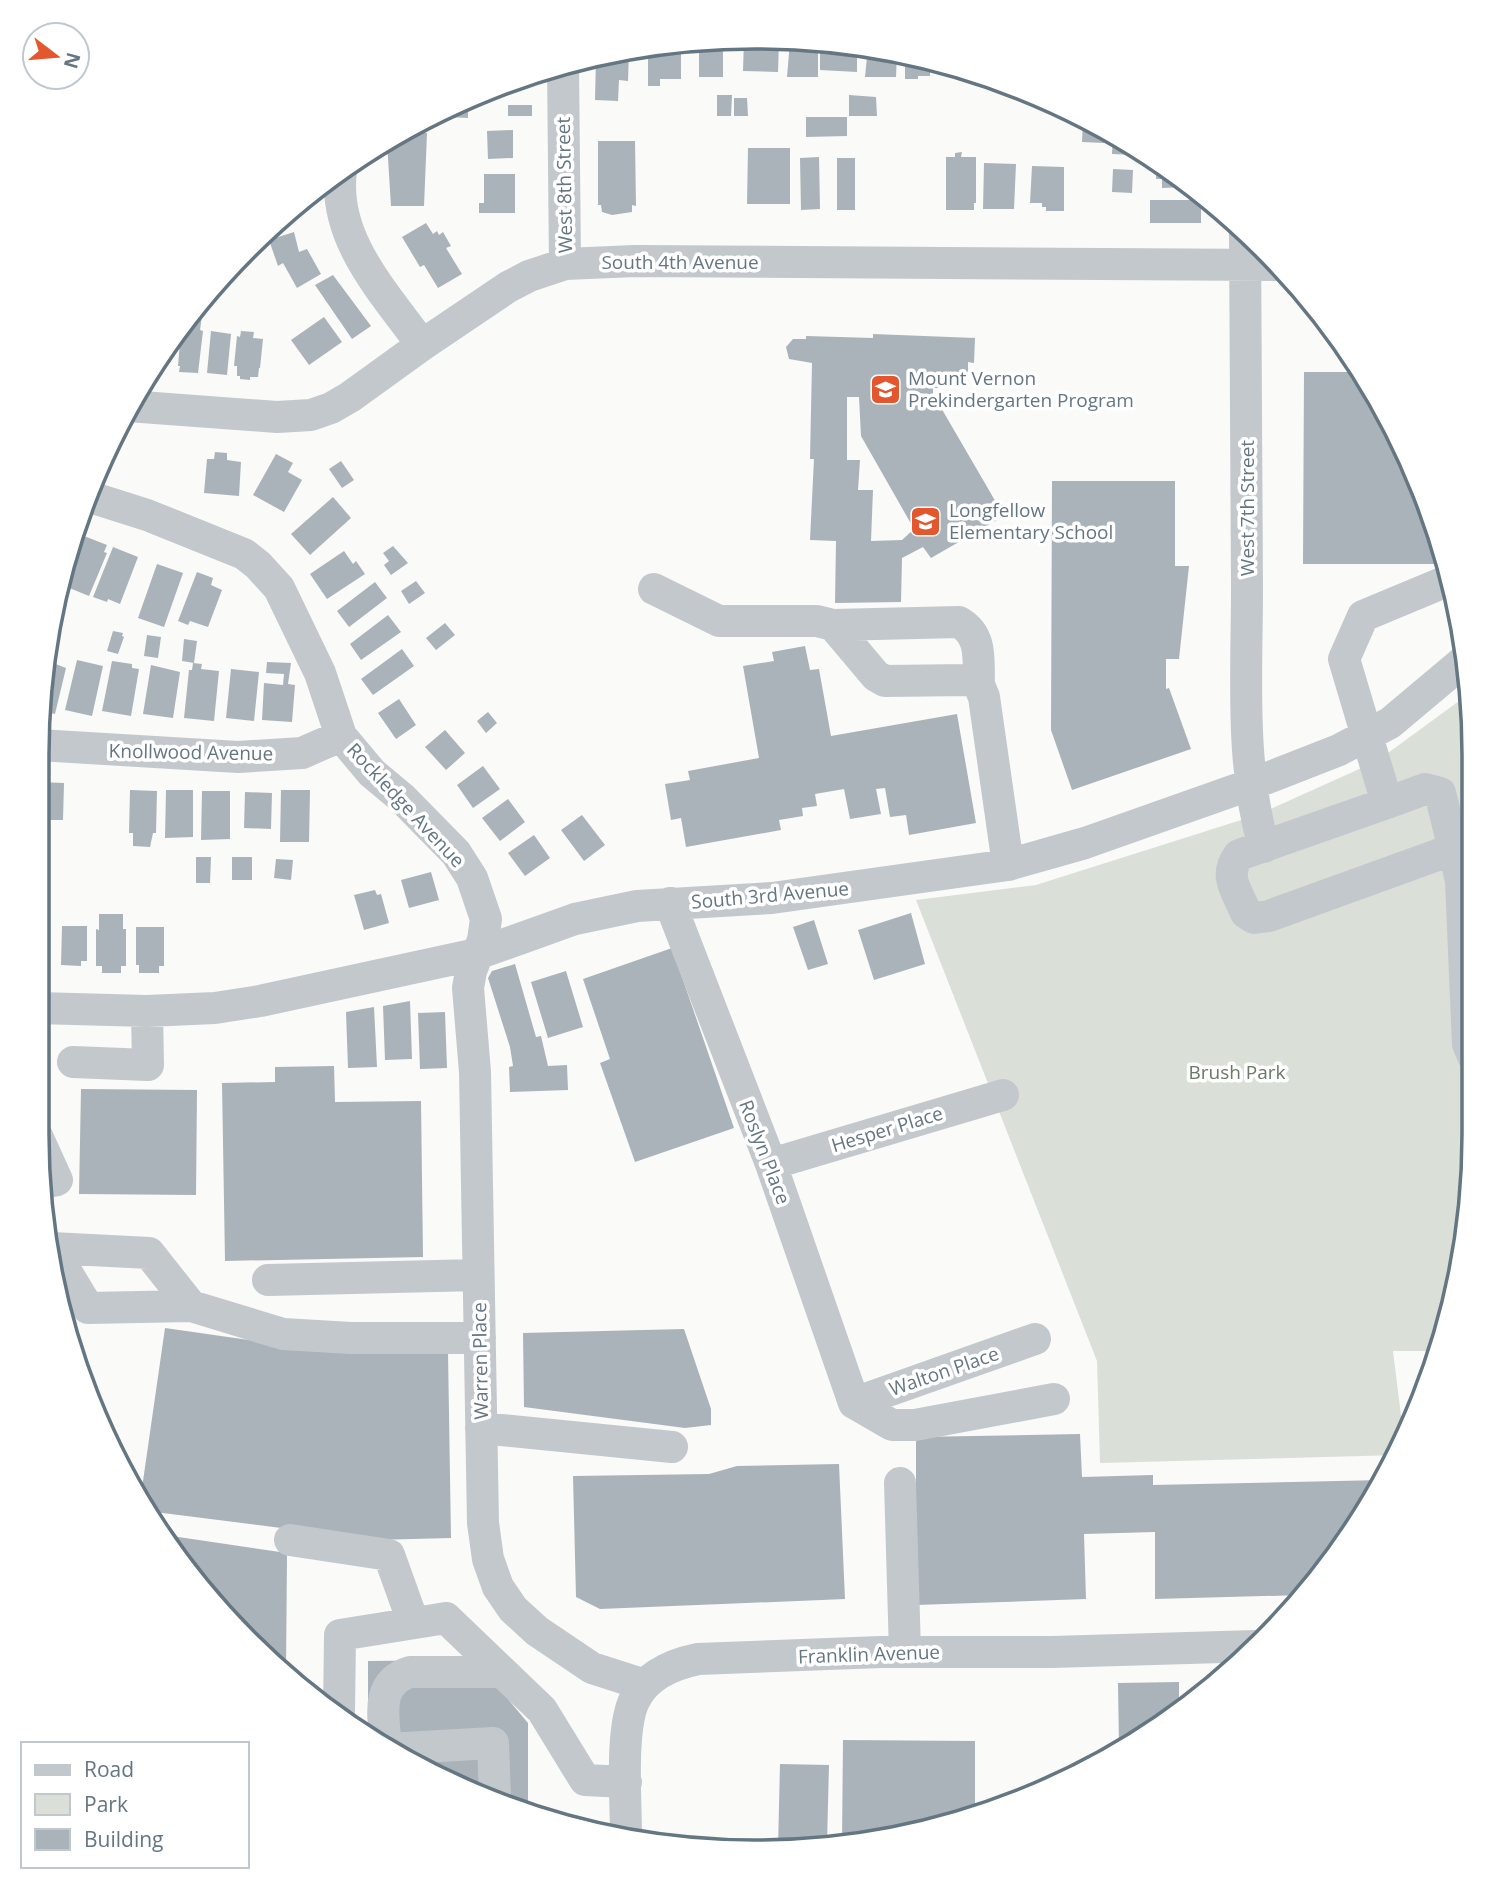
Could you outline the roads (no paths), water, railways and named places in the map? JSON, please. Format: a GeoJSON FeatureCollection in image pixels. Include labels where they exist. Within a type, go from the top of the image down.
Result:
{"type":"FeatureCollection","features":[{"type":"Feature","properties":{"kind":"street","name":"West 8th Street"},"geometry":{"type":"LineString","coordinates":[[563,76],[565,264]]}},
{"type":"Feature","properties":{"kind":"street"},"geometry":{"type":"LineString","coordinates":[[342,183],[343,218],[348,232],[365,265],[422,345]]}},
{"type":"Feature","properties":{"kind":"street","name":"West 7th Street"},"geometry":{"type":"LineString","coordinates":[[1245,247],[1248,360],[1247,709],[1254,813],[1264,846]]}},
{"type":"Feature","properties":{"kind":"street","name":"South 4th Avenue"},"geometry":{"type":"LineString","coordinates":[[141,407],[276,417],[310,415],[331,408],[508,287],[529,276],[565,264],[635,261],[1264,265]]}},
{"type":"Feature","properties":{"kind":"street","name":"Rockledge Avenue"},"geometry":{"type":"LineString","coordinates":[[97,499],[159,520],[244,554],[258,565],[279,589],[320,673],[341,736],[372,773],[402,798],[456,853],[472,878],[486,919],[483,940],[477,954]]}},
{"type":"Feature","properties":{"kind":"street"},"geometry":{"type":"LineString","coordinates":[[1387,803],[1344,659],[1363,616],[1440,584]]}},
{"type":"Feature","properties":{"kind":"street"},"geometry":{"type":"LineString","coordinates":[[654,589],[719,621],[817,621],[833,625],[959,622],[970,629],[976,641],[979,685],[984,697],[1008,865]]}},
{"type":"Feature","properties":{"kind":"street"},"geometry":{"type":"LineString","coordinates":[[833,625],[876,676],[885,681],[969,680],[979,685]]}},
{"type":"Feature","properties":{"kind":"street","name":"South 3rd Avenue"},"geometry":{"type":"LineString","coordinates":[[49,1008],[147,1011],[215,1008],[260,1001],[477,954],[575,919],[637,906],[772,898],[1008,865],[1085,843],[1339,750],[1390,723],[1456,667]]}},
{"type":"Feature","properties":{"kind":"street","name":"Knollwood Avenue"},"geometry":{"type":"LineString","coordinates":[[49,746],[238,757],[302,753],[341,736]]}},
{"type":"Feature","properties":{"kind":"street"},"geometry":{"type":"LineString","coordinates":[[1454,849],[1269,916],[1254,918],[1246,914],[1230,874],[1231,866],[1239,855],[1425,789],[1440,793],[1454,849],[1461,881],[1462,904]]}},
{"type":"Feature","properties":{"kind":"street","name":"Roslyn Place"},"geometry":{"type":"LineString","coordinates":[[670,904],[771,1164],[854,1403]]}},
{"type":"Feature","properties":{"kind":"street","name":"Warren Place"},"geometry":{"type":"LineString","coordinates":[[477,954],[468,988],[475,1073],[483,1523],[488,1559],[498,1587],[513,1609],[537,1631],[592,1668],[645,1685]]}},
{"type":"Feature","properties":{"kind":"street"},"geometry":{"type":"LineString","coordinates":[[73,1062],[148,1065],[147,1011]]}},
{"type":"Feature","properties":{"kind":"street","name":"Hesper Place"},"geometry":{"type":"LineString","coordinates":[[771,1164],[1003,1095]]}},
{"type":"Feature","properties":{"kind":"street"},"geometry":{"type":"LineString","coordinates":[[50,1165],[57,1180],[51,1181]]}},
{"type":"Feature","properties":{"kind":"street"},"geometry":{"type":"LineString","coordinates":[[268,1280],[478,1275]]}},
{"type":"Feature","properties":{"kind":"street"},"geometry":{"type":"LineString","coordinates":[[191,1306],[283,1334],[351,1338],[480,1338]]}},
{"type":"Feature","properties":{"kind":"street","name":"Walton Place"},"geometry":{"type":"LineString","coordinates":[[854,1403],[1035,1339]]}},
{"type":"Feature","properties":{"kind":"street"},"geometry":{"type":"LineString","coordinates":[[854,1403],[892,1425],[915,1425],[1054,1399]]}},
{"type":"Feature","properties":{"kind":"street"},"geometry":{"type":"LineString","coordinates":[[481,1428],[672,1447]]}},
{"type":"Feature","properties":{"kind":"street"},"geometry":{"type":"LineString","coordinates":[[900,1483],[905,1652]]}},
{"type":"Feature","properties":{"kind":"street"},"geometry":{"type":"LineString","coordinates":[[290,1540],[389,1555],[413,1622]]}},
{"type":"Feature","properties":{"kind":"street"},"geometry":{"type":"LineString","coordinates":[[339,1704],[340,1635],[446,1618],[542,1710],[585,1780],[625,1782]]}},
{"type":"Feature","properties":{"kind":"street","name":"Franklin Avenue"},"geometry":{"type":"LineString","coordinates":[[626,1827],[625,1782],[629,1716],[635,1699],[645,1685],[673,1664],[698,1659],[905,1652],[1052,1652],[1241,1646]]}},
{"type":"Feature","properties":{"kind":"street"},"geometry":{"type":"LineString","coordinates":[[399,1743],[383,1700],[389,1684],[397,1676],[410,1672],[502,1672]]}},
{"type":"Feature","properties":{"kind":"street"},"geometry":{"type":"LineString","coordinates":[[413,1751],[494,1743],[495,1790]]}},
{"type":"Feature","properties":{"kind":"place","name":"Mount Vernon Prekindergarten Program"},"geometry":{"type":"Point","coordinates":[885,389]}},
{"type":"Feature","properties":{"kind":"place","name":"Longfellow Elementary School"},"geometry":{"type":"Point","coordinates":[926,521]}},
{"type":"Feature","properties":{"kind":"park label","name":"Brush Park"},"geometry":{"type":"Point","coordinates":[1237,1072]}}]}
